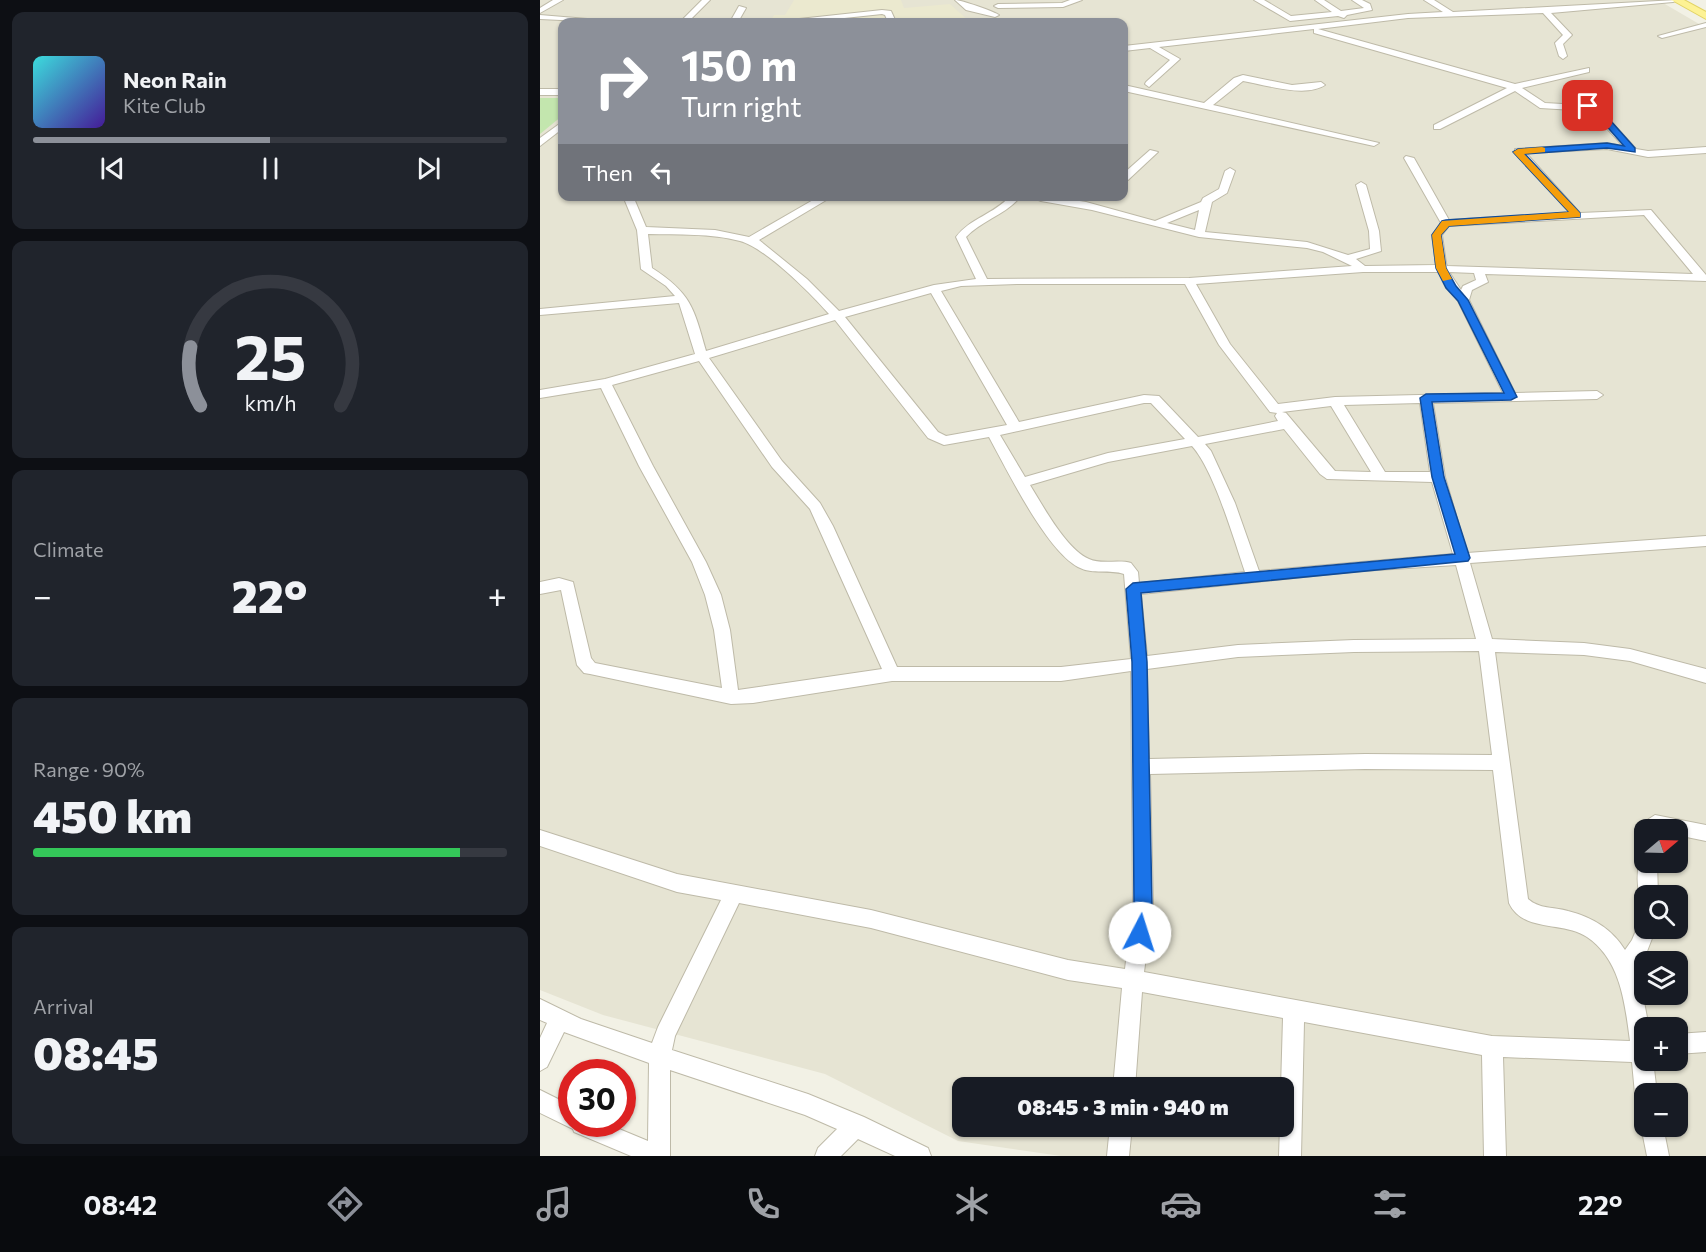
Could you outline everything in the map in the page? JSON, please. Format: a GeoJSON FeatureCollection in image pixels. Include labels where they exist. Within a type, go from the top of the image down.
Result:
{"type":"FeatureCollection","features":[{"type":"Feature","properties":{"kind":"main road"},"geometry":{"type":"LineString","coordinates":[[1675,0],[1706,16]]}},
{"type":"Feature","properties":{"kind":"street"},"geometry":{"type":"LineString","coordinates":[[540,10],[560,0]]}},
{"type":"Feature","properties":{"kind":"street"},"geometry":{"type":"LineString","coordinates":[[688,18],[706,0]]}},
{"type":"Feature","properties":{"kind":"street"},"geometry":{"type":"LineString","coordinates":[[958,0],[969,8],[994,18]]}},
{"type":"Feature","properties":{"kind":"street"},"geometry":{"type":"LineString","coordinates":[[997,18],[1001,3],[1063,5],[1078,0]]}},
{"type":"Feature","properties":{"kind":"street"},"geometry":{"type":"LineString","coordinates":[[1248,0],[1293,30]]}},
{"type":"Feature","properties":{"kind":"street"},"geometry":{"type":"LineString","coordinates":[[1258,0],[1290,19],[1368,10],[1367,6],[1356,0]]}},
{"type":"Feature","properties":{"kind":"street"},"geometry":{"type":"LineString","coordinates":[[1319,0],[1353,23]]}},
{"type":"Feature","properties":{"kind":"street"},"geometry":{"type":"LineString","coordinates":[[1428,0],[1450,13]]}},
{"type":"Feature","properties":{"kind":"street"},"geometry":{"type":"LineString","coordinates":[[1581,0],[1595,8]]}},
{"type":"Feature","properties":{"kind":"street"},"geometry":{"type":"LineString","coordinates":[[1128,49],[1450,13],[1545,11],[1675,0]]}},
{"type":"Feature","properties":{"kind":"street"},"geometry":{"type":"LineString","coordinates":[[1509,4],[1524,12]]}},
{"type":"Feature","properties":{"kind":"street"},"geometry":{"type":"LineString","coordinates":[[736,18],[742,8]]}},
{"type":"Feature","properties":{"kind":"street"},"geometry":{"type":"LineString","coordinates":[[1545,11],[1568,35],[1559,43],[1563,56]]}},
{"type":"Feature","properties":{"kind":"street"},"geometry":{"type":"LineString","coordinates":[[827,18],[882,12],[888,13],[890,18]]}},
{"type":"Feature","properties":{"kind":"street"},"geometry":{"type":"LineString","coordinates":[[540,16],[560,18]]}},
{"type":"Feature","properties":{"kind":"street"},"geometry":{"type":"LineString","coordinates":[[1662,36],[1706,25]]}},
{"type":"Feature","properties":{"kind":"street"},"geometry":{"type":"LineString","coordinates":[[1309,28],[1515,87],[1543,106],[1594,108],[1632,150]]}},
{"type":"Feature","properties":{"kind":"street"},"geometry":{"type":"LineString","coordinates":[[1149,84],[1176,59],[1161,53],[1152,46]]}},
{"type":"Feature","properties":{"kind":"street"},"geometry":{"type":"LineString","coordinates":[[1437,127],[1515,87],[1586,70]]}},
{"type":"Feature","properties":{"kind":"street"},"geometry":{"type":"LineString","coordinates":[[1206,106],[1237,80],[1243,78],[1292,88],[1321,85]]}},
{"type":"Feature","properties":{"kind":"street"},"geometry":{"type":"LineString","coordinates":[[1128,89],[1374,144]]}},
{"type":"Feature","properties":{"kind":"street"},"geometry":{"type":"LineString","coordinates":[[540,92],[558,92]]}},
{"type":"Feature","properties":{"kind":"street"},"geometry":{"type":"LineString","coordinates":[[540,143],[558,131]]}},
{"type":"Feature","properties":{"kind":"street"},"geometry":{"type":"LineString","coordinates":[[1576,215],[1518,151],[1607,146],[1660,154],[1706,150]]}},
{"type":"Feature","properties":{"kind":"street"},"geometry":{"type":"LineString","coordinates":[[1128,175],[1154,152]]}},
{"type":"Feature","properties":{"kind":"street"},"geometry":{"type":"LineString","coordinates":[[1409,158],[1446,223]]}},
{"type":"Feature","properties":{"kind":"street"},"geometry":{"type":"LineString","coordinates":[[1199,234],[1206,204],[1209,198],[1223,191],[1230,171]]}},
{"type":"Feature","properties":{"kind":"street"},"geometry":{"type":"LineString","coordinates":[[1348,258],[1376,251],[1374,231],[1361,185]]}},
{"type":"Feature","properties":{"kind":"street"},"geometry":{"type":"LineString","coordinates":[[630,201],[642,230],[647,269],[670,284],[683,299],[702,357],[777,464],[815,506],[892,674]]}},
{"type":"Feature","properties":{"kind":"street"},"geometry":{"type":"LineString","coordinates":[[751,240],[819,201]]}},
{"type":"Feature","properties":{"kind":"street"},"geometry":{"type":"LineString","coordinates":[[982,281],[978,264],[963,244],[961,237],[974,225],[1007,207],[1012,201]]}},
{"type":"Feature","properties":{"kind":"street"},"geometry":{"type":"LineString","coordinates":[[1048,201],[1090,206],[1199,234],[1303,245],[1348,258],[1363,268]]}},
{"type":"Feature","properties":{"kind":"street"},"geometry":{"type":"LineString","coordinates":[[1090,206],[1096,201]]}},
{"type":"Feature","properties":{"kind":"street"},"geometry":{"type":"LineString","coordinates":[[1155,224],[1206,204]]}},
{"type":"Feature","properties":{"kind":"street"},"geometry":{"type":"LineString","coordinates":[[1511,397],[1463,300],[1451,288],[1441,268],[1437,235],[1446,223],[1647,212],[1704,278]]}},
{"type":"Feature","properties":{"kind":"street"},"geometry":{"type":"LineString","coordinates":[[642,230],[751,240],[804,281],[839,315],[938,439],[951,441],[1149,398],[1154,399],[1196,442],[1207,457],[1228,503],[1254,577]]}},
{"type":"Feature","properties":{"kind":"street"},"geometry":{"type":"LineString","coordinates":[[540,394],[605,383],[702,357],[934,288],[982,281],[1189,281],[1363,268],[1441,268],[1704,278]]}},
{"type":"Feature","properties":{"kind":"street"},"geometry":{"type":"LineString","coordinates":[[1463,300],[1467,288],[1482,282],[1478,270]]}},
{"type":"Feature","properties":{"kind":"street"},"geometry":{"type":"LineString","coordinates":[[1189,281],[1226,345],[1324,471],[1342,477],[1438,477]]}},
{"type":"Feature","properties":{"kind":"street"},"geometry":{"type":"LineString","coordinates":[[934,288],[1015,428]]}},
{"type":"Feature","properties":{"kind":"street"},"geometry":{"type":"LineString","coordinates":[[540,312],[683,299]]}},
{"type":"Feature","properties":{"kind":"street"},"geometry":{"type":"LineString","coordinates":[[605,383],[646,466],[699,562],[713,595],[722,630],[731,697]]}},
{"type":"Feature","properties":{"kind":"street"},"geometry":{"type":"LineString","coordinates":[[1275,410],[1335,401],[1597,395]]}},
{"type":"Feature","properties":{"kind":"street"},"geometry":{"type":"LineString","coordinates":[[1426,398],[1438,477],[1486,645],[1519,903],[1527,912],[1582,922],[1604,938],[1624,966],[1638,1017]]}},
{"type":"Feature","properties":{"kind":"street"},"geometry":{"type":"LineString","coordinates":[[1335,401],[1380,477]]}},
{"type":"Feature","properties":{"kind":"street"},"geometry":{"type":"LineString","coordinates":[[1023,482],[1108,458],[1287,424]]}},
{"type":"Feature","properties":{"kind":"street"},"geometry":{"type":"LineString","coordinates":[[992,432],[1075,559],[1084,564],[1126,567],[1131,572],[1139,662],[1143,904],[1133,980],[1125,1077]]}},
{"type":"Feature","properties":{"kind":"street"},"geometry":{"type":"LineString","coordinates":[[1133,589],[1463,558],[1706,541]]}},
{"type":"Feature","properties":{"kind":"street"},"geometry":{"type":"LineString","coordinates":[[540,588],[559,584],[568,586],[583,660],[590,668],[731,697],[753,696],[892,674],[1060,674],[1113,668],[1139,662],[1266,649],[1486,645],[1584,649],[1630,655],[1706,676]]}},
{"type":"Feature","properties":{"kind":"street"},"geometry":{"type":"LineString","coordinates":[[1140,767],[1359,760],[1500,763]]}},
{"type":"Feature","properties":{"kind":"street"},"geometry":{"type":"LineString","coordinates":[[1688,829],[1706,833]]}},
{"type":"Feature","properties":{"kind":"street"},"geometry":{"type":"LineString","coordinates":[[540,838],[677,883],[871,919],[1042,965],[1492,1046],[1634,1052]]}},
{"type":"Feature","properties":{"kind":"street"},"geometry":{"type":"LineString","coordinates":[[613,1137],[658,1156],[660,1055],[665,1035],[734,894]]}},
{"type":"Feature","properties":{"kind":"street"},"geometry":{"type":"LineString","coordinates":[[1624,966],[1642,939]]}},
{"type":"Feature","properties":{"kind":"street"},"geometry":{"type":"LineString","coordinates":[[540,1009],[613,1041],[808,1105],[920,1156]]}},
{"type":"Feature","properties":{"kind":"street"},"geometry":{"type":"LineString","coordinates":[[1290,1156],[1294,1009]]}},
{"type":"Feature","properties":{"kind":"street"},"geometry":{"type":"LineString","coordinates":[[540,1060],[560,1019]]}},
{"type":"Feature","properties":{"kind":"street"},"geometry":{"type":"LineString","coordinates":[[1688,1043],[1706,1042]]}},
{"type":"Feature","properties":{"kind":"street"},"geometry":{"type":"LineString","coordinates":[[1492,1046],[1495,1156]]}},
{"type":"Feature","properties":{"kind":"street"},"geometry":{"type":"LineString","coordinates":[[540,1101],[558,1111]]}},
{"type":"Feature","properties":{"kind":"street"},"geometry":{"type":"LineString","coordinates":[[826,1156],[856,1125]]}},
{"type":"Feature","properties":{"kind":"street"},"geometry":{"type":"LineString","coordinates":[[1118,1156],[1120,1137]]}},
{"type":"Feature","properties":{"kind":"street"},"geometry":{"type":"LineString","coordinates":[[1654,1137],[1658,1156]]}},
{"type":"Feature","properties":{"kind":"shaded area"},"geometry":{"type":"Polygon","coordinates":[[[540,0],[1658,0],[1706,28],[1706,1156],[1061,1156],[958,1141],[825,1074],[603,1015],[540,990],[540,0]]]}},
{"type":"Feature","properties":{"kind":"shaded area"},"geometry":{"type":"Polygon","coordinates":[[[794,0],[901,0],[904,8],[950,4],[966,18],[772,18],[774,15],[785,15],[794,0]]]}},
{"type":"Feature","properties":{"kind":"green space"},"geometry":{"type":"Polygon","coordinates":[[[540,98],[558,98],[558,119],[540,134],[540,98]]]}},
{"type":"Feature","properties":{"kind":"slow traffic"},"geometry":{"type":"LineString","coordinates":[[1446,279],[1441,268],[1437,235],[1446,223],[1576,215],[1518,152],[1520,150],[1542,150]]}},
{"type":"Feature","properties":{"kind":"route"},"geometry":{"type":"LineString","coordinates":[[1140,933],[1143,904],[1139,662],[1133,589],[1463,558],[1450,522],[1438,477],[1426,398],[1511,397],[1463,300],[1451,288],[1441,268],[1437,235],[1446,223],[1576,215],[1518,152],[1520,150],[1607,146],[1632,150],[1598,111],[1588,106]]}}]}
